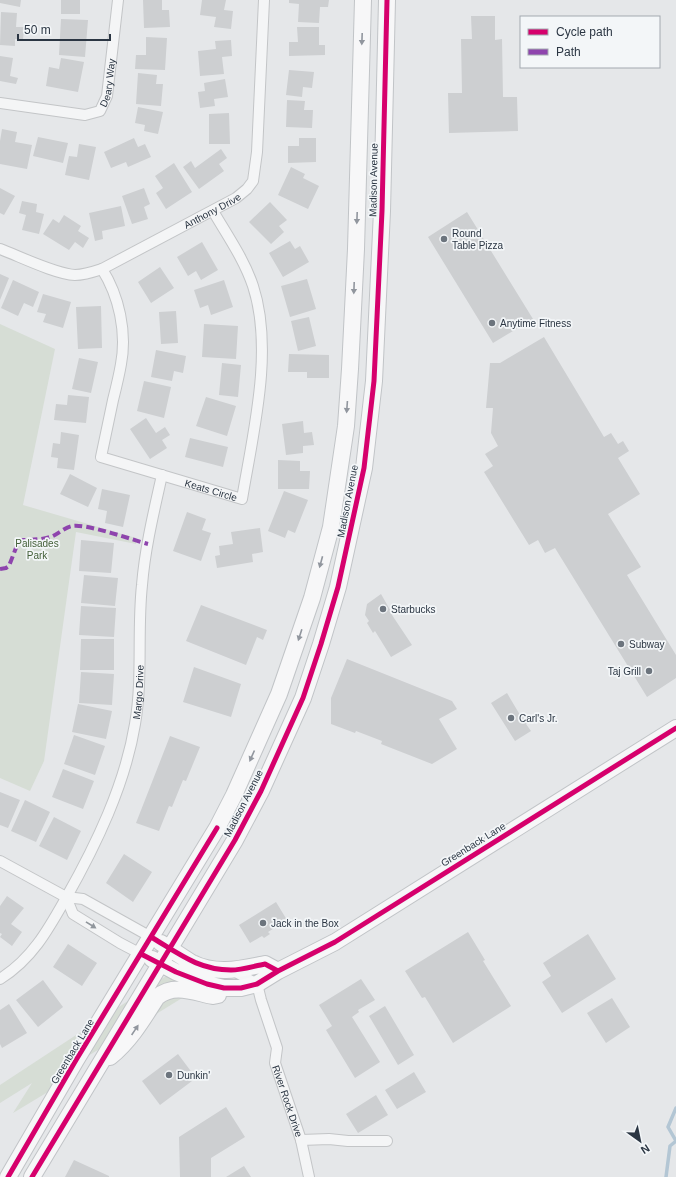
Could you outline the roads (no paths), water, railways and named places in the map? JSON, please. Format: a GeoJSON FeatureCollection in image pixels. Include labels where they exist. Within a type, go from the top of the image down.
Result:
{"type":"FeatureCollection","features":[{"type":"Feature","properties":{"kind":"main road","name":"Madison Avenue"},"geometry":{"type":"LineString","coordinates":[[142,954],[217,828],[234,795],[265,726],[279,694],[307,612],[331,527],[346,426],[350,361],[356,241],[363,0]]}},
{"type":"Feature","properties":{"kind":"main road","name":"Madison Avenue"},"geometry":{"type":"LineString","coordinates":[[161,964],[235,840],[261,791],[303,698],[336,594],[350,538],[364,468],[374,381],[382,211],[387,0]]}},
{"type":"Feature","properties":{"kind":"main road","name":"Greenback Lane"},"geometry":{"type":"LineString","coordinates":[[8,1177],[76,1060],[142,954],[176,972],[207,984],[224,988],[241,988],[257,984],[278,971],[335,942],[676,728]]}},
{"type":"Feature","properties":{"kind":"main road"},"geometry":{"type":"LineString","coordinates":[[151,937],[193,963],[209,968],[232,970],[265,964],[278,971]]}},
{"type":"Feature","properties":{"kind":"main road"},"geometry":{"type":"LineString","coordinates":[[32,1177],[161,964]]}},
{"type":"Feature","properties":{"kind":"main road"},"geometry":{"type":"LineString","coordinates":[[98,1067],[119,1050],[132,1035],[157,997],[162,993],[176,988],[212,996],[232,992],[241,988]]}},
{"type":"Feature","properties":{"kind":"street","name":"Deary Way"},"geometry":{"type":"LineString","coordinates":[[0,103],[85,115],[100,111],[107,96],[118,0]]}},
{"type":"Feature","properties":{"kind":"street","name":"Anthony Drive"},"geometry":{"type":"LineString","coordinates":[[0,249],[55,271],[73,275],[85,274],[102,269],[213,211],[236,198],[247,188],[253,181],[256,152],[264,0]]}},
{"type":"Feature","properties":{"kind":"street","name":"Keats Circle"},"geometry":{"type":"LineString","coordinates":[[102,269],[107,277],[118,304],[122,324],[123,343],[121,363],[101,457],[242,499],[257,407],[262,332],[258,304],[253,285],[237,250],[213,211]]}},
{"type":"Feature","properties":{"kind":"street","name":"Margo Drive"},"geometry":{"type":"LineString","coordinates":[[0,979],[14,970],[31,953],[55,918],[75,883],[94,844],[115,796],[128,756],[135,724],[138,693],[142,586],[146,553],[162,475]]}},
{"type":"Feature","properties":{"kind":"street"},"geometry":{"type":"LineString","coordinates":[[0,861],[66,897],[83,899],[151,937]]}},
{"type":"Feature","properties":{"kind":"street"},"geometry":{"type":"LineString","coordinates":[[66,897],[73,914],[120,943],[142,954]]}},
{"type":"Feature","properties":{"kind":"street"},"geometry":{"type":"LineString","coordinates":[[232,970],[257,984]]}},
{"type":"Feature","properties":{"kind":"street","name":"River Rock Drive"},"geometry":{"type":"LineString","coordinates":[[257,984],[277,1048],[275,1063],[301,1140],[309,1177]]}},
{"type":"Feature","properties":{"kind":"street"},"geometry":{"type":"LineString","coordinates":[[301,1140],[329,1139],[348,1141],[387,1141]]}},
{"type":"Feature","properties":{"kind":"waterway"},"geometry":{"type":"LineString","coordinates":[[666,1177],[670,1146],[676,1141],[668,1127],[676,1108]]}},
{"type":"Feature","properties":{"kind":"place","name":"Round Table Pizza"},"geometry":{"type":"Point","coordinates":[444,239]}},
{"type":"Feature","properties":{"kind":"place","name":"Anytime Fitness"},"geometry":{"type":"Point","coordinates":[492,323]}},
{"type":"Feature","properties":{"kind":"place","name":"Starbucks"},"geometry":{"type":"Point","coordinates":[383,609]}},
{"type":"Feature","properties":{"kind":"place","name":"Subway"},"geometry":{"type":"Point","coordinates":[621,644]}},
{"type":"Feature","properties":{"kind":"place","name":"Taj Grill"},"geometry":{"type":"Point","coordinates":[649,671]}},
{"type":"Feature","properties":{"kind":"place","name":"Carl's Jr."},"geometry":{"type":"Point","coordinates":[511,718]}},
{"type":"Feature","properties":{"kind":"place","name":"Jack in the Box"},"geometry":{"type":"Point","coordinates":[263,923]}},
{"type":"Feature","properties":{"kind":"place","name":"Dunkin'"},"geometry":{"type":"Point","coordinates":[169,1075]}},
{"type":"Feature","properties":{"kind":"park label","name":"Palisades Park"},"geometry":{"type":"Point","coordinates":[37,548]}}]}
